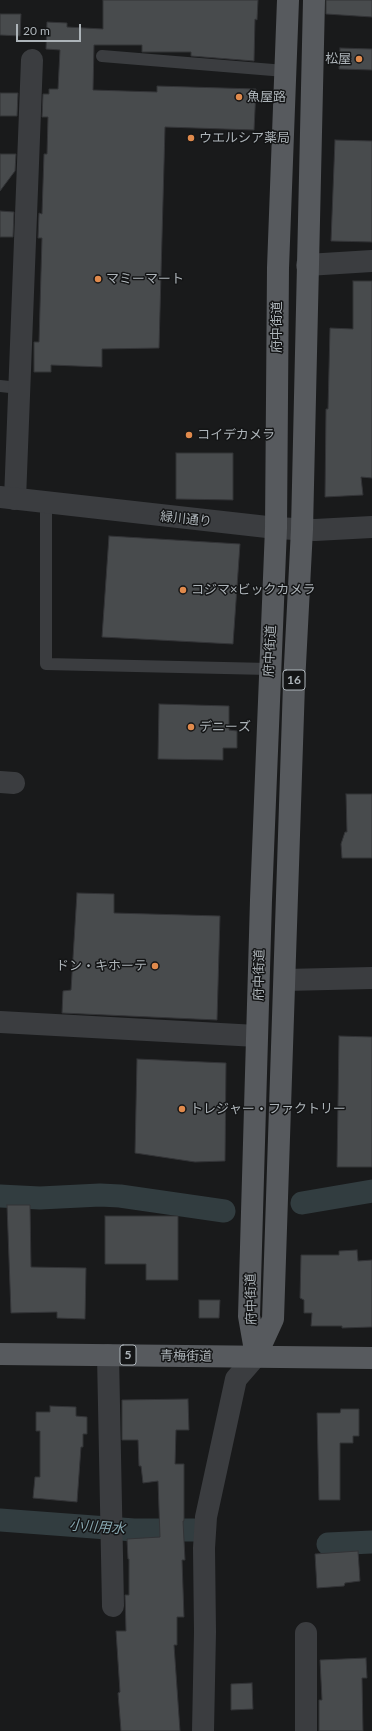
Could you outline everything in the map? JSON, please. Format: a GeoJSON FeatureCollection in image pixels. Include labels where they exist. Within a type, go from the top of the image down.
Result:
{"type":"FeatureCollection","features":[{"type":"Feature","properties":{"kind":"main road","name":"府中街道"},"geometry":{"type":"LineString","coordinates":[[256,1356],[249,1316],[269,669],[276,528],[278,268],[288,0]]}},
{"type":"Feature","properties":{"kind":"main road","name":"府中街道"},"geometry":{"type":"LineString","coordinates":[[256,1356],[273,1319],[294,691],[302,530],[314,0]]}},
{"type":"Feature","properties":{"kind":"main road","name":"青梅街道"},"geometry":{"type":"LineString","coordinates":[[0,1354],[372,1358]]}},
{"type":"Feature","properties":{"kind":"street"},"geometry":{"type":"LineString","coordinates":[[8,498],[10,387],[32,60]]}},
{"type":"Feature","properties":{"kind":"street"},"geometry":{"type":"LineString","coordinates":[[307,265],[372,261]]}},
{"type":"Feature","properties":{"kind":"street","name":"緑川通り"},"geometry":{"type":"LineString","coordinates":[[8,498],[276,528],[302,530],[372,528]]}},
{"type":"Feature","properties":{"kind":"street"},"geometry":{"type":"LineString","coordinates":[[285,980],[372,978]]}},
{"type":"Feature","properties":{"kind":"street"},"geometry":{"type":"LineString","coordinates":[[0,1022],[257,1036]]}},
{"type":"Feature","properties":{"kind":"street"},"geometry":{"type":"LineString","coordinates":[[108,1355],[113,1606]]}},
{"type":"Feature","properties":{"kind":"street"},"geometry":{"type":"LineString","coordinates":[[203,1731],[205,1632],[204,1548],[206,1517],[236,1379],[256,1356]]}},
{"type":"Feature","properties":{"kind":"street"},"geometry":{"type":"LineString","coordinates":[[306,1633],[306,1731]]}},
{"type":"Feature","properties":{"kind":"lane"},"geometry":{"type":"LineString","coordinates":[[102,56],[285,71]]}},
{"type":"Feature","properties":{"kind":"lane"},"geometry":{"type":"LineString","coordinates":[[46,503],[46,664],[269,669]]}},
{"type":"Feature","properties":{"kind":"building"},"geometry":{"type":"Polygon","coordinates":[[[103,0],[258,0],[257,20],[255,19],[254,61],[191,56],[191,52],[142,52],[142,45],[94,45],[93,90],[157,92],[157,86],[256,89],[254,130],[165,127],[159,348],[102,349],[102,367],[51,365],[51,372],[34,372],[34,342],[39,342],[42,238],[38,238],[39,213],[42,214],[44,154],[47,154],[48,117],[42,117],[43,94],[49,94],[49,89],[58,89],[60,50],[46,49],[47,22],[67,23],[67,27],[103,29],[103,0]]]}},
{"type":"Feature","properties":{"kind":"building"},"geometry":{"type":"Polygon","coordinates":[[[326,0],[372,0],[372,17],[326,14],[326,0]]]}},
{"type":"Feature","properties":{"kind":"building"},"geometry":{"type":"Polygon","coordinates":[[[0,14],[21,14],[20,36],[0,35],[0,14]]]}},
{"type":"Feature","properties":{"kind":"building"},"geometry":{"type":"Polygon","coordinates":[[[340,48],[372,49],[372,70],[339,69],[340,48]]]}},
{"type":"Feature","properties":{"kind":"building"},"geometry":{"type":"Polygon","coordinates":[[[0,93],[18,93],[17,116],[0,116],[0,93]]]}},
{"type":"Feature","properties":{"kind":"building"},"geometry":{"type":"Polygon","coordinates":[[[335,140],[372,141],[372,242],[331,241],[335,140]]]}},
{"type":"Feature","properties":{"kind":"building"},"geometry":{"type":"Polygon","coordinates":[[[0,154],[16,154],[15,171],[0,191],[0,154]]]}},
{"type":"Feature","properties":{"kind":"building"},"geometry":{"type":"Polygon","coordinates":[[[0,211],[14,212],[13,237],[0,237],[0,211]]]}},
{"type":"Feature","properties":{"kind":"building"},"geometry":{"type":"Polygon","coordinates":[[[353,281],[372,281],[372,478],[361,477],[363,495],[325,497],[326,409],[328,409],[330,328],[353,329],[353,281]]]}},
{"type":"Feature","properties":{"kind":"building"},"geometry":{"type":"Polygon","coordinates":[[[176,453],[233,453],[233,500],[176,499],[176,453]]]}},
{"type":"Feature","properties":{"kind":"building"},"geometry":{"type":"Polygon","coordinates":[[[109,536],[240,544],[233,644],[102,637],[109,536]]]}},
{"type":"Feature","properties":{"kind":"building"},"geometry":{"type":"Polygon","coordinates":[[[159,704],[229,706],[229,730],[237,731],[237,748],[223,748],[223,760],[158,759],[159,704]]]}},
{"type":"Feature","properties":{"kind":"building"},"geometry":{"type":"Polygon","coordinates":[[[346,794],[372,794],[372,858],[342,858],[341,844],[345,832],[347,832],[346,794]]]}},
{"type":"Feature","properties":{"kind":"building"},"geometry":{"type":"Polygon","coordinates":[[[77,893],[114,894],[114,913],[220,916],[217,1020],[62,1013],[63,991],[71,990],[77,893]]]}},
{"type":"Feature","properties":{"kind":"building"},"geometry":{"type":"Polygon","coordinates":[[[339,1036],[372,1037],[372,1167],[337,1167],[339,1036]]]}},
{"type":"Feature","properties":{"kind":"building"},"geometry":{"type":"Polygon","coordinates":[[[137,1059],[226,1063],[225,1161],[195,1162],[135,1153],[137,1059]]]}},
{"type":"Feature","properties":{"kind":"building"},"geometry":{"type":"Polygon","coordinates":[[[7,1205],[30,1205],[31,1267],[86,1268],[85,1319],[57,1318],[57,1312],[11,1313],[7,1205]]]}},
{"type":"Feature","properties":{"kind":"building"},"geometry":{"type":"Polygon","coordinates":[[[105,1216],[178,1216],[178,1280],[146,1280],[146,1264],[105,1264],[105,1216]]]}},
{"type":"Feature","properties":{"kind":"building"},"geometry":{"type":"Polygon","coordinates":[[[357,1250],[358,1261],[372,1260],[372,1327],[342,1328],[342,1326],[311,1326],[312,1313],[304,1313],[304,1300],[300,1298],[301,1255],[339,1255],[339,1251],[357,1250]]]}},
{"type":"Feature","properties":{"kind":"building"},"geometry":{"type":"Polygon","coordinates":[[[199,1300],[220,1300],[219,1318],[199,1318],[199,1300]]]}},
{"type":"Feature","properties":{"kind":"building"},"geometry":{"type":"Polygon","coordinates":[[[188,1399],[189,1430],[176,1430],[175,1464],[184,1464],[183,1521],[185,1560],[182,1560],[184,1617],[177,1617],[177,1645],[174,1645],[180,1731],[121,1731],[116,1631],[126,1631],[125,1595],[129,1595],[129,1559],[127,1539],[160,1537],[158,1481],[143,1483],[141,1466],[139,1466],[138,1440],[122,1440],[122,1400],[188,1399]]]}},
{"type":"Feature","properties":{"kind":"building"},"geometry":{"type":"Polygon","coordinates":[[[50,1406],[76,1407],[76,1416],[87,1417],[87,1434],[83,1434],[83,1447],[81,1447],[77,1502],[33,1498],[35,1477],[40,1477],[40,1431],[36,1431],[36,1412],[50,1412],[50,1406]]]}},
{"type":"Feature","properties":{"kind":"building"},"geometry":{"type":"Polygon","coordinates":[[[341,1409],[359,1409],[359,1436],[353,1436],[353,1443],[340,1443],[340,1500],[319,1500],[317,1413],[340,1413],[341,1409]]]}},
{"type":"Feature","properties":{"kind":"building"},"geometry":{"type":"Polygon","coordinates":[[[358,1551],[360,1581],[345,1583],[344,1586],[317,1588],[315,1554],[358,1551]]]}},
{"type":"Feature","properties":{"kind":"building"},"geometry":{"type":"Polygon","coordinates":[[[366,1658],[367,1678],[362,1678],[363,1731],[319,1731],[319,1700],[322,1700],[320,1660],[366,1658]]]}},
{"type":"Feature","properties":{"kind":"building"},"geometry":{"type":"Polygon","coordinates":[[[252,1683],[253,1709],[231,1710],[231,1684],[252,1683]]]}},
{"type":"Feature","properties":{"kind":"waterway"},"geometry":{"type":"LineString","coordinates":[[302,1203],[372,1191]]}},
{"type":"Feature","properties":{"kind":"waterway"},"geometry":{"type":"LineString","coordinates":[[0,1196],[40,1198],[100,1195],[120,1196],[224,1211]]}},
{"type":"Feature","properties":{"kind":"waterway","name":"小川用水"},"geometry":{"type":"LineString","coordinates":[[0,1520],[134,1530],[194,1530]]}},
{"type":"Feature","properties":{"kind":"waterway","name":"小川用水"},"geometry":{"type":"LineString","coordinates":[[328,1544],[372,1542]]}},
{"type":"Feature","properties":{"kind":"place","name":"松屋"},"geometry":{"type":"Point","coordinates":[359,59]}},
{"type":"Feature","properties":{"kind":"place","name":"魚屋路"},"geometry":{"type":"Point","coordinates":[239,97]}},
{"type":"Feature","properties":{"kind":"place","name":"ウエルシア薬局"},"geometry":{"type":"Point","coordinates":[191,138]}},
{"type":"Feature","properties":{"kind":"place","name":"マミーマート"},"geometry":{"type":"Point","coordinates":[98,279]}},
{"type":"Feature","properties":{"kind":"place","name":"コイデカメラ"},"geometry":{"type":"Point","coordinates":[189,435]}},
{"type":"Feature","properties":{"kind":"place","name":"コジマ×ビックカメラ"},"geometry":{"type":"Point","coordinates":[183,590]}},
{"type":"Feature","properties":{"kind":"place","name":"デニーズ"},"geometry":{"type":"Point","coordinates":[191,727]}},
{"type":"Feature","properties":{"kind":"place","name":"ドン・キホーテ"},"geometry":{"type":"Point","coordinates":[155,966]}},
{"type":"Feature","properties":{"kind":"place","name":"トレジャー・ファクトリー"},"geometry":{"type":"Point","coordinates":[182,1109]}}]}
